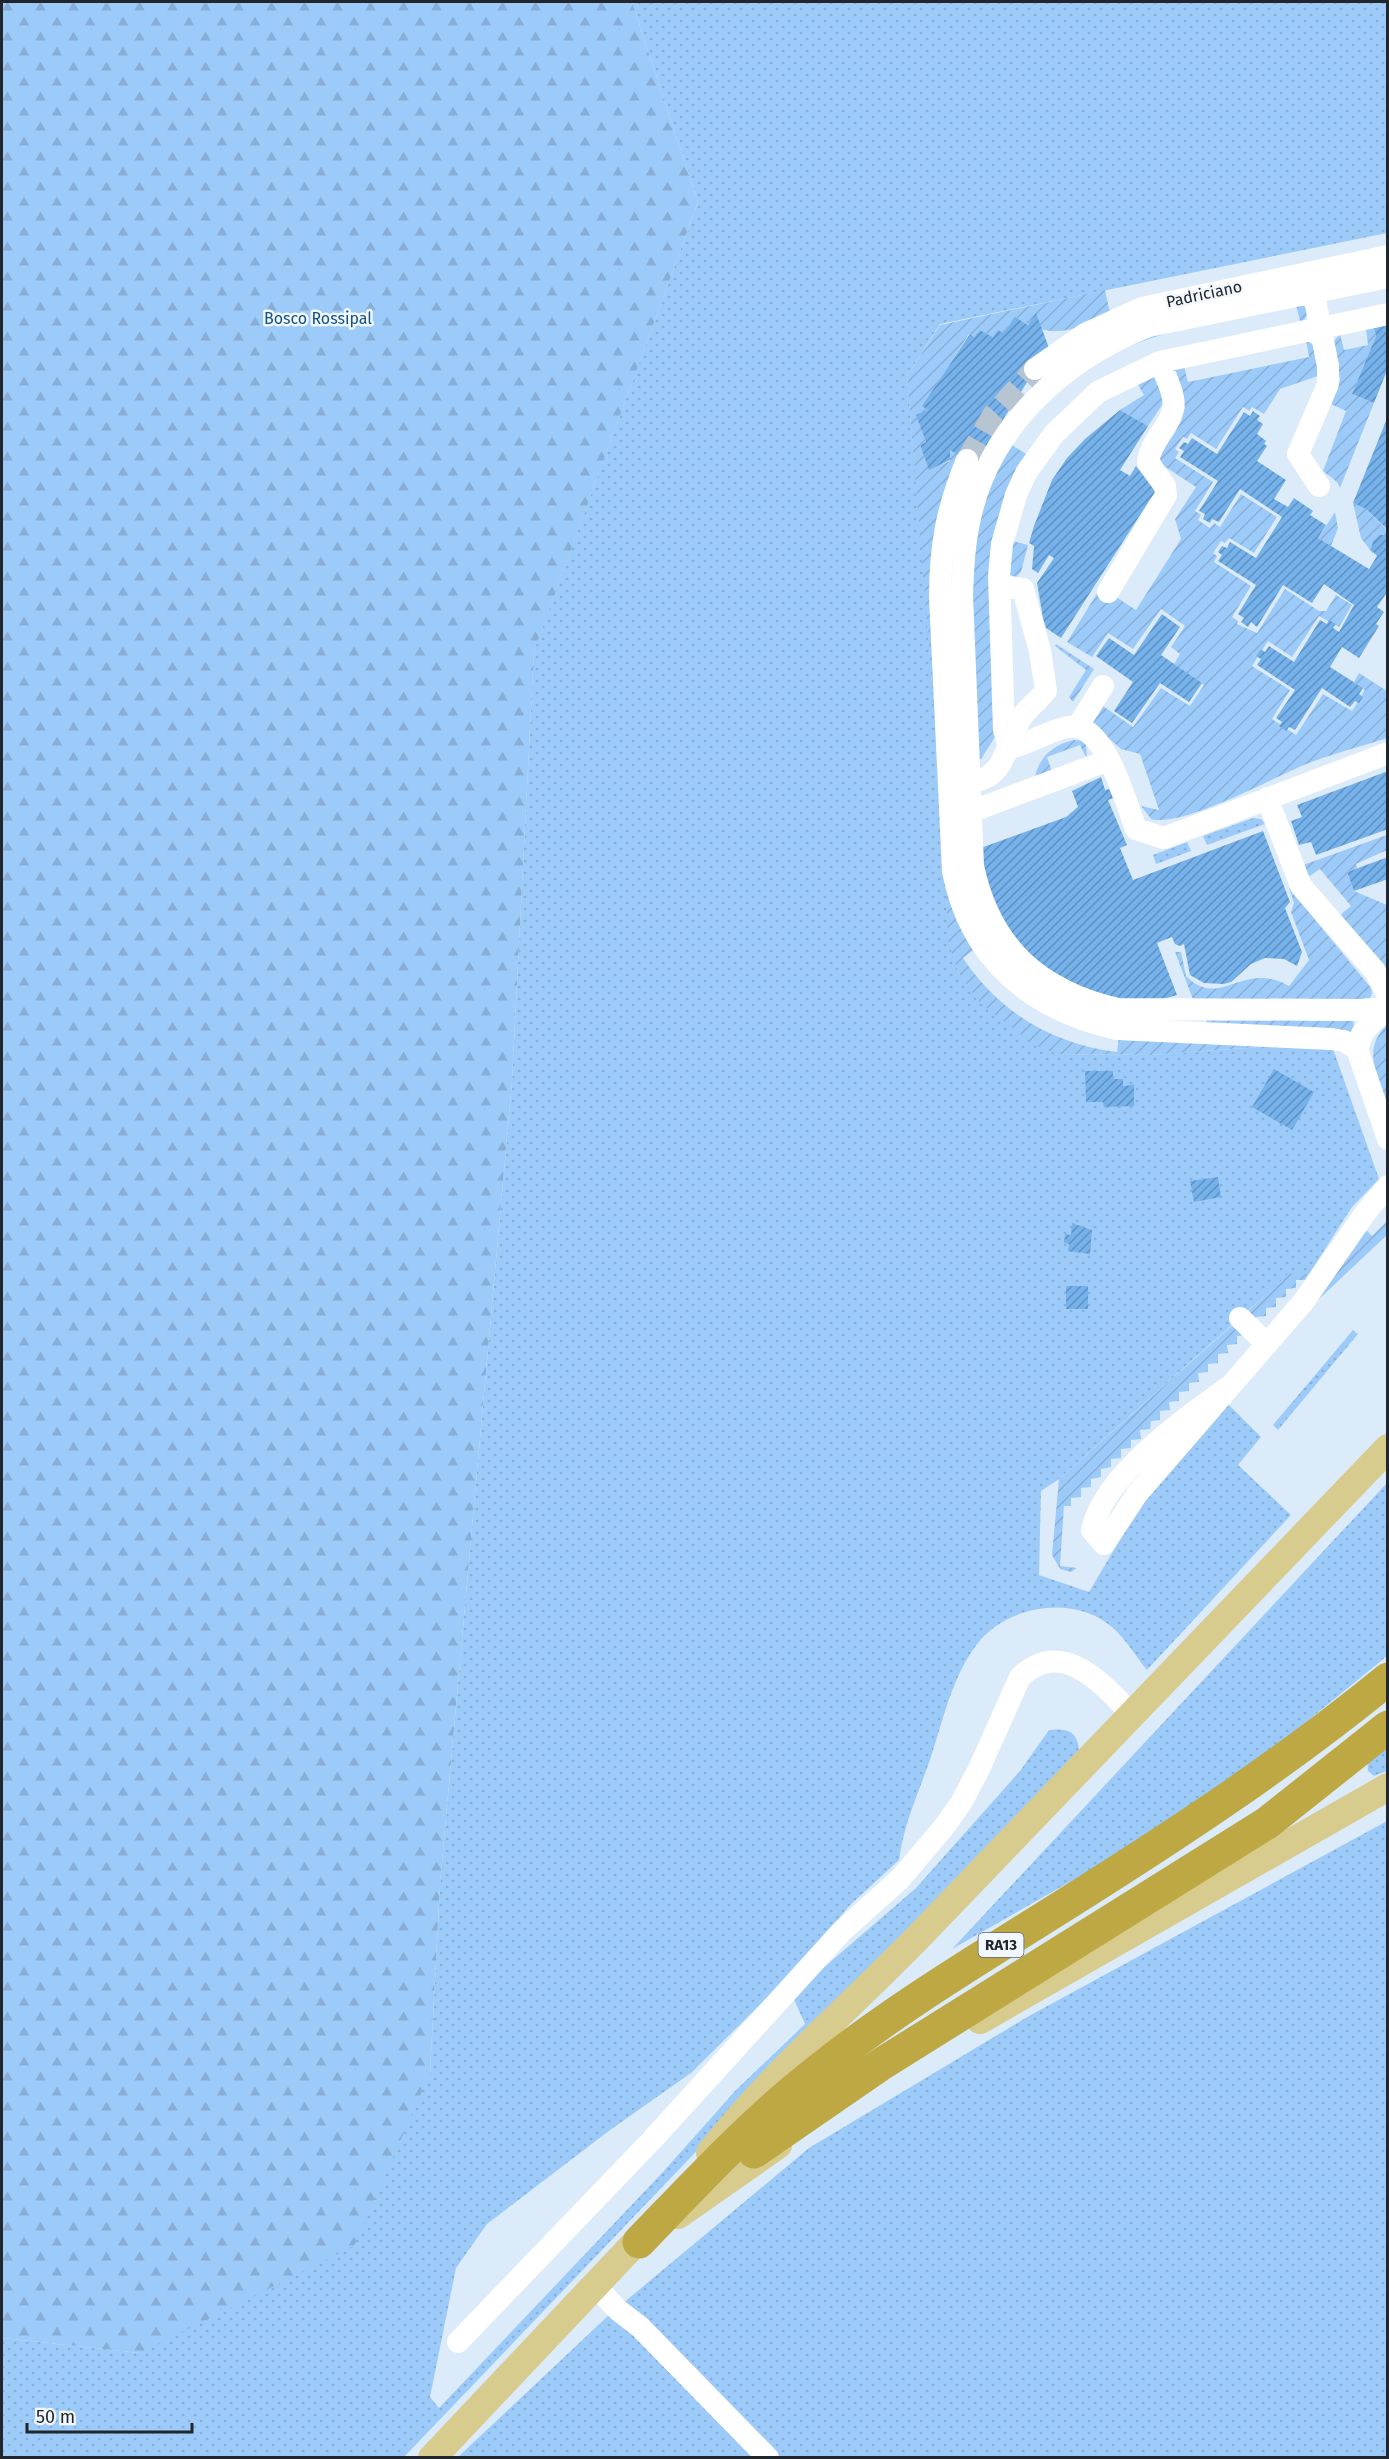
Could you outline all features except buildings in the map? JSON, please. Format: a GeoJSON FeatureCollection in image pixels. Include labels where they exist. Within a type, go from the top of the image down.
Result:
{"type":"FeatureCollection","features":[{"type":"Feature","properties":{"kind":"highway","name":"RA13"},"geometry":{"type":"LineString","coordinates":[[639,2242],[707,2171],[819,2069],[898,2012],[1231,1797],[1341,1718],[1388,1679]]}},
{"type":"Feature","properties":{"kind":"highway","name":"RA13"},"geometry":{"type":"LineString","coordinates":[[639,2242],[775,2136],[883,2063],[1267,1822],[1388,1727]]}},
{"type":"Feature","properties":{"kind":"main road"},"geometry":{"type":"LineString","coordinates":[[432,2457],[594,2286],[639,2242],[737,2118],[822,2030],[923,1932],[1030,1818],[1133,1716],[1388,1448]]}},
{"type":"Feature","properties":{"kind":"main road"},"geometry":{"type":"LineString","coordinates":[[639,2242],[765,2154],[877,2081],[1204,1890],[1388,1786]]}},
{"type":"Feature","properties":{"kind":"street","name":"Padriciano"},"geometry":{"type":"LineString","coordinates":[[1035,369],[1085,334],[1142,308],[1312,283],[1388,256]]}},
{"type":"Feature","properties":{"kind":"street"},"geometry":{"type":"LineString","coordinates":[[959,813],[969,782],[962,595],[963,554],[970,516],[981,484],[994,454],[1012,425],[1064,372],[1118,338],[1312,283],[1388,277]]}},
{"type":"Feature","properties":{"kind":"street"},"geometry":{"type":"LineString","coordinates":[[1312,283],[1328,366],[1328,384],[1298,454],[1319,486]]}},
{"type":"Feature","properties":{"kind":"street"},"geometry":{"type":"LineString","coordinates":[[1010,748],[1004,730],[1000,586],[1002,544],[1016,495],[1037,456],[1053,434],[1098,392],[1160,362],[1388,314]]}},
{"type":"Feature","properties":{"kind":"street"},"geometry":{"type":"LineString","coordinates":[[1108,592],[1166,495],[1165,486],[1148,462],[1149,453],[1174,410],[1173,397],[1160,362]]}},
{"type":"Feature","properties":{"kind":"street"},"geometry":{"type":"LineString","coordinates":[[967,460],[948,514],[940,553],[959,813],[989,936],[1034,975],[1063,992],[1090,1003],[1179,1021],[1344,1041],[1357,1049],[1383,1117],[1388,1139]]}},
{"type":"Feature","properties":{"kind":"street"},"geometry":{"type":"LineString","coordinates":[[969,782],[980,782],[991,774],[1010,748],[1020,719],[1046,691],[1040,651],[1023,589],[1000,586]]}},
{"type":"Feature","properties":{"kind":"street"},"geometry":{"type":"LineString","coordinates":[[1078,726],[1103,686]]}},
{"type":"Feature","properties":{"kind":"street"},"geometry":{"type":"LineString","coordinates":[[1010,748],[1067,727],[1078,726],[1092,735],[1109,760],[1136,829],[1164,838],[1388,753]]}},
{"type":"Feature","properties":{"kind":"street"},"geometry":{"type":"LineString","coordinates":[[959,813],[1109,760]]}},
{"type":"Feature","properties":{"kind":"street"},"geometry":{"type":"LineString","coordinates":[[1267,798],[1301,886],[1375,971],[1388,995]]}},
{"type":"Feature","properties":{"kind":"street"},"geometry":{"type":"LineString","coordinates":[[1179,1021],[1388,1008]]}},
{"type":"Feature","properties":{"kind":"street"},"geometry":{"type":"LineString","coordinates":[[1357,1049],[1363,1032],[1388,1008]]}},
{"type":"Feature","properties":{"kind":"street"},"geometry":{"type":"LineString","coordinates":[[1230,1386],[1159,1441],[1106,1499],[1095,1515],[1092,1530],[1104,1544],[1137,1494],[1304,1301],[1366,1212],[1388,1186]]}},
{"type":"Feature","properties":{"kind":"street"},"geometry":{"type":"LineString","coordinates":[[1240,1318],[1267,1344]]}},
{"type":"Feature","properties":{"kind":"street"},"geometry":{"type":"LineString","coordinates":[[458,2342],[652,2140],[843,1930],[900,1879],[961,1803],[1020,1677],[1026,1671],[1044,1662],[1057,1661],[1083,1670],[1105,1686],[1133,1716]]}},
{"type":"Feature","properties":{"kind":"street"},"geometry":{"type":"LineString","coordinates":[[594,2286],[640,2328],[768,2457]]}},
{"type":"Feature","properties":{"kind":"green space","name":"Bosco Rossipal"},"geometry":{"type":"Polygon","coordinates":[[[2,2],[632,2],[698,202],[534,651],[512,1081],[440,1885],[430,2073],[354,2246],[140,2353],[2,2338],[2,2]]]}},
{"type":"Feature","properties":{"kind":"green space"},"geometry":{"type":"Polygon","coordinates":[[[632,2],[1387,2],[1387,233],[940,324],[907,376],[958,972],[1057,1054],[1151,1055],[1287,1045],[1332,1046],[1379,1179],[1352,1207],[1309,1274],[1288,1275],[1059,1479],[1041,1491],[1039,1575],[1089,1592],[1144,1499],[1226,1402],[1261,1437],[1238,1465],[1291,1515],[1147,1670],[1112,1627],[1097,1617],[1079,1610],[1042,1608],[1024,1613],[1006,1620],[978,1643],[969,1655],[955,1683],[908,1820],[899,1860],[849,1906],[807,1958],[691,2073],[610,2130],[487,2224],[456,2268],[430,2397],[439,2408],[662,2173],[736,2090],[805,2024],[792,1995],[916,1888],[1020,1771],[1049,1730],[1070,1732],[1076,1739],[1079,1751],[404,2457],[2,2458],[2,2338],[140,2353],[430,2073],[440,1885],[512,1081],[534,650],[698,202],[632,2]]]}},
{"type":"Feature","properties":{"kind":"green space"},"geometry":{"type":"Polygon","coordinates":[[[1105,290],[1110,313],[1074,329],[1051,331],[1040,329],[1015,317],[1003,333],[993,337],[980,330],[974,337],[969,334],[923,406],[928,410],[917,416],[926,442],[920,445],[929,469],[950,461],[950,450],[960,456],[935,723],[907,376],[940,325],[1105,290]]]}},
{"type":"Feature","properties":{"kind":"green space"},"geometry":{"type":"Polygon","coordinates":[[[1296,302],[1307,307],[1308,314],[1304,320],[1300,321],[1296,305],[1174,331],[1102,360],[1069,381],[1039,409],[1012,445],[1026,454],[1004,498],[990,555],[995,737],[981,759],[976,759],[969,592],[971,550],[978,516],[989,484],[1022,425],[1069,377],[1097,358],[1128,342],[1168,328],[1296,302]]]}},
{"type":"Feature","properties":{"kind":"green space"},"geometry":{"type":"Polygon","coordinates":[[[1374,328],[1376,336],[1352,394],[1374,403],[1340,488],[1337,482],[1323,471],[1346,411],[1331,404],[1340,380],[1334,341],[1340,334],[1344,350],[1368,345],[1366,329],[1374,328]]]}},
{"type":"Feature","properties":{"kind":"green space"},"geometry":{"type":"Polygon","coordinates":[[[1306,340],[1316,347],[1318,376],[1280,389],[1264,414],[1252,407],[1249,411],[1243,407],[1216,449],[1191,433],[1187,439],[1183,437],[1175,449],[1179,452],[1175,458],[1213,482],[1195,511],[1201,515],[1198,520],[1210,528],[1214,523],[1220,527],[1241,494],[1277,517],[1254,553],[1229,538],[1225,543],[1221,541],[1213,553],[1217,556],[1214,562],[1251,586],[1232,617],[1238,621],[1237,624],[1257,633],[1285,589],[1319,611],[1326,611],[1336,595],[1352,605],[1339,627],[1319,616],[1292,657],[1268,641],[1252,666],[1290,690],[1272,719],[1296,735],[1323,694],[1352,711],[1365,690],[1354,682],[1359,673],[1387,691],[1387,738],[1304,765],[1205,809],[1165,820],[1151,819],[1141,806],[1159,810],[1140,754],[1121,749],[1089,721],[1103,706],[1133,727],[1161,688],[1190,706],[1204,685],[1174,664],[1180,654],[1171,647],[1185,626],[1161,609],[1133,649],[1108,633],[1092,657],[1067,642],[1101,587],[1136,610],[1181,539],[1175,519],[1196,487],[1164,466],[1159,457],[1185,408],[1174,369],[1184,366],[1188,382],[1309,357],[1306,340]]]}},
{"type":"Feature","properties":{"kind":"green space"},"geometry":{"type":"Polygon","coordinates":[[[1155,377],[1164,402],[1148,426],[1120,410],[1144,395],[1137,383],[1155,377]]]}},
{"type":"Feature","properties":{"kind":"green space"},"geometry":{"type":"Polygon","coordinates":[[[1353,503],[1366,509],[1387,530],[1387,535],[1379,535],[1373,541],[1373,554],[1361,538],[1353,503]]]}},
{"type":"Feature","properties":{"kind":"green space"},"geometry":{"type":"Polygon","coordinates":[[[1335,512],[1338,528],[1331,546],[1318,538],[1335,512]]]}},
{"type":"Feature","properties":{"kind":"green space"},"geometry":{"type":"Polygon","coordinates":[[[1012,541],[1028,545],[1021,572],[1016,577],[1010,575],[1012,541]]]}},
{"type":"Feature","properties":{"kind":"green space"},"geometry":{"type":"Polygon","coordinates":[[[1056,644],[1094,669],[1073,702],[1069,697],[1086,670],[1055,646],[1056,644]]]}},
{"type":"Feature","properties":{"kind":"green space"},"geometry":{"type":"Polygon","coordinates":[[[1074,740],[1086,744],[1087,759],[1080,745],[1047,757],[1052,772],[1035,777],[1040,763],[1048,752],[1074,740]]]}},
{"type":"Feature","properties":{"kind":"green space"},"geometry":{"type":"Polygon","coordinates":[[[1253,818],[1261,819],[1265,824],[1207,845],[1203,836],[1253,818]]]}},
{"type":"Feature","properties":{"kind":"green space"},"geometry":{"type":"Polygon","coordinates":[[[1387,835],[1387,850],[1356,864],[1357,868],[1347,872],[1354,891],[1387,905],[1387,975],[1339,916],[1351,906],[1320,869],[1307,878],[1303,865],[1387,835]]]}},
{"type":"Feature","properties":{"kind":"green space"},"geometry":{"type":"Polygon","coordinates":[[[1187,842],[1191,851],[1156,864],[1153,855],[1187,842]]]}},
{"type":"Feature","properties":{"kind":"green space"},"geometry":{"type":"Polygon","coordinates":[[[945,859],[976,948],[963,958],[977,977],[1010,1009],[1049,1033],[1071,1042],[1117,1052],[1119,1036],[1287,1045],[1151,1055],[1057,1054],[1035,1045],[980,1003],[958,972],[948,941],[945,859]]]}},
{"type":"Feature","properties":{"kind":"green space"},"geometry":{"type":"Polygon","coordinates":[[[1289,888],[1371,988],[1372,994],[1369,1000],[1194,1002],[1175,952],[1181,952],[1186,976],[1210,989],[1258,978],[1272,979],[1289,986],[1309,960],[1291,912],[1294,903],[1289,888]]]}},
{"type":"Feature","properties":{"kind":"green space"},"geometry":{"type":"Polygon","coordinates":[[[1207,1019],[1353,1021],[1354,1026],[1350,1033],[1206,1024],[1207,1019]]]}},
{"type":"Feature","properties":{"kind":"green space"},"geometry":{"type":"Polygon","coordinates":[[[1387,1025],[1387,1106],[1376,1074],[1373,1054],[1379,1034],[1387,1025]]]}},
{"type":"Feature","properties":{"kind":"green space"},"geometry":{"type":"Polygon","coordinates":[[[1387,1221],[1387,1235],[1318,1300],[1361,1225],[1372,1236],[1387,1221]]]}},
{"type":"Feature","properties":{"kind":"green space"},"geometry":{"type":"Polygon","coordinates":[[[1288,1274],[1309,1274],[1305,1280],[1296,1280],[1296,1288],[1286,1289],[1286,1297],[1276,1298],[1276,1307],[1266,1308],[1266,1316],[1256,1317],[1257,1326],[1244,1315],[1288,1274]]]}},
{"type":"Feature","properties":{"kind":"green space"},"geometry":{"type":"Polygon","coordinates":[[[1236,1322],[1247,1335],[1237,1336],[1237,1344],[1227,1345],[1228,1353],[1218,1354],[1218,1363],[1208,1364],[1208,1372],[1198,1373],[1199,1382],[1189,1383],[1189,1391],[1179,1392],[1179,1401],[1169,1402],[1170,1410],[1160,1411],[1160,1420],[1151,1421],[1150,1429],[1140,1430],[1141,1439],[1131,1440],[1131,1448],[1121,1449],[1121,1458],[1111,1459],[1111,1467],[1101,1469],[1101,1477],[1091,1479],[1091,1487],[1081,1488],[1081,1497],[1071,1498],[1071,1506],[1064,1506],[1060,1566],[1077,1568],[1071,1572],[1060,1569],[1052,1555],[1059,1479],[1236,1322]]]}},
{"type":"Feature","properties":{"kind":"green space"},"geometry":{"type":"Polygon","coordinates":[[[1353,1330],[1358,1334],[1278,1430],[1273,1425],[1353,1330]]]}},
{"type":"Feature","properties":{"kind":"green space"},"geometry":{"type":"Polygon","coordinates":[[[1387,1483],[1387,1656],[1272,1750],[1142,1841],[952,1949],[1387,1483]]]}},
{"type":"Feature","properties":{"kind":"green space"},"geometry":{"type":"Polygon","coordinates":[[[1387,1744],[1387,1771],[1374,1776],[1368,1771],[1367,1759],[1387,1744]]]}},
{"type":"Feature","properties":{"kind":"green space"},"geometry":{"type":"Polygon","coordinates":[[[1387,1821],[1387,2457],[457,2458],[610,2314],[809,2148],[1029,2016],[1387,1821]]]}},
{"type":"Feature","properties":{"kind":"tunnel"},"geometry":{"type":"LineString","coordinates":[[967,460],[993,415],[1035,369]]}}]}
